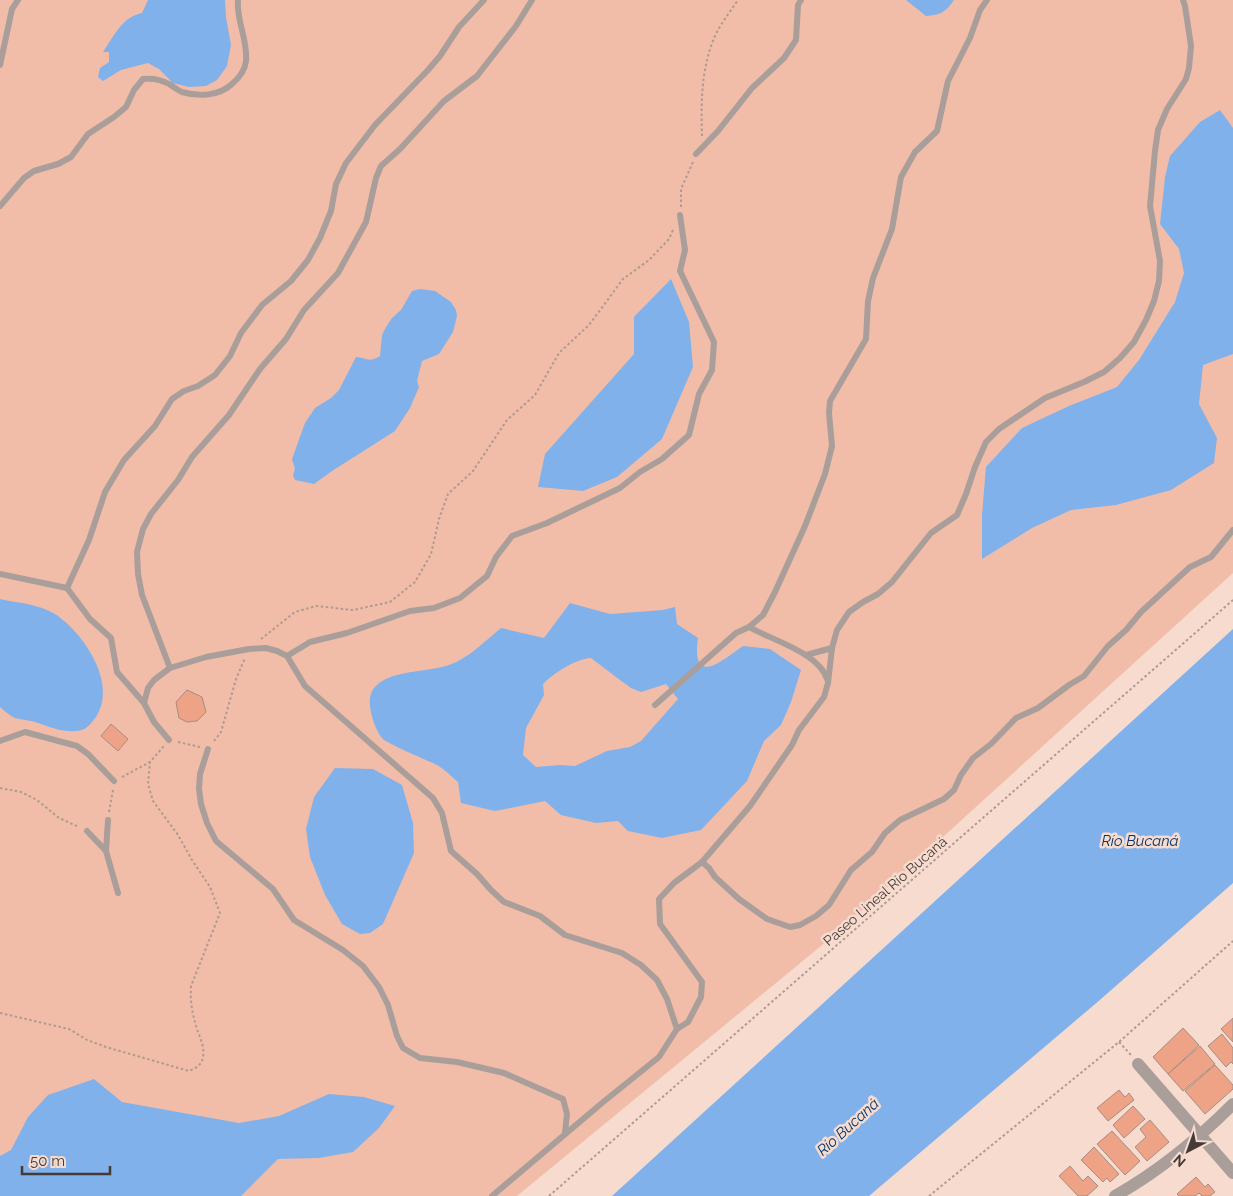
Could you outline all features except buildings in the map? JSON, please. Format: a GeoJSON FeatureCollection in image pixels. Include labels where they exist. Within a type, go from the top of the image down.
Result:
{"type":"FeatureCollection","features":[{"type":"Feature","properties":{"kind":"street"},"geometry":{"type":"LineString","coordinates":[[1138,1064],[1233,1173]]}},
{"type":"Feature","properties":{"kind":"street"},"geometry":{"type":"LineString","coordinates":[[1115,1196],[1135,1185],[1201,1135],[1233,1104]]}},
{"type":"Feature","properties":{"kind":"lane"},"geometry":{"type":"LineString","coordinates":[[0,65],[12,9],[18,0]]}},
{"type":"Feature","properties":{"kind":"lane"},"geometry":{"type":"LineString","coordinates":[[0,206],[24,178],[34,171],[58,164],[71,157],[88,134],[114,118],[126,107],[142,79],[154,78],[167,83],[181,92],[210,95],[226,89],[239,77],[246,63],[246,42],[237,8],[238,0]]}},
{"type":"Feature","properties":{"kind":"lane"},"geometry":{"type":"LineString","coordinates":[[67,588],[89,540],[105,492],[124,460],[155,426],[172,399],[215,375],[230,356],[242,333],[262,305],[291,281],[308,260],[320,238],[331,211],[336,184],[346,163],[375,125],[434,63],[459,27],[484,0]]}},
{"type":"Feature","properties":{"kind":"lane"},"geometry":{"type":"LineString","coordinates":[[170,668],[145,603],[138,574],[137,552],[143,529],[151,514],[178,480],[192,457],[229,415],[260,369],[286,338],[304,310],[338,273],[366,222],[376,178],[381,166],[400,149],[444,101],[477,76],[516,26],[532,0]]}},
{"type":"Feature","properties":{"kind":"lane"},"geometry":{"type":"LineString","coordinates":[[696,154],[752,88],[784,58],[796,40],[798,5],[801,0]]}},
{"type":"Feature","properties":{"kind":"lane"},"geometry":{"type":"LineString","coordinates":[[655,705],[736,633],[749,628],[763,614],[775,592],[805,526],[824,474],[832,446],[829,413],[830,401],[866,339],[868,301],[873,278],[892,229],[901,177],[915,152],[937,131],[948,81],[970,38],[980,10],[986,0]]}},
{"type":"Feature","properties":{"kind":"lane"},"geometry":{"type":"LineString","coordinates":[[492,1196],[565,1133],[659,1057],[677,1029],[688,1022],[701,997],[702,982],[660,924],[659,900],[674,883],[702,862],[750,806],[792,745],[799,730],[824,697],[837,630],[849,612],[885,588],[930,533],[957,515],[986,442],[999,429],[1045,398],[1104,372],[1134,342],[1146,320],[1159,281],[1160,261],[1150,206],[1158,130],[1167,109],[1186,79],[1189,68],[1191,46],[1183,0]]}},
{"type":"Feature","properties":{"kind":"lane"},"geometry":{"type":"LineString","coordinates":[[287,656],[310,642],[347,633],[410,611],[434,608],[460,598],[487,576],[496,557],[512,536],[620,488],[640,472],[662,459],[689,436],[699,394],[712,370],[714,342],[680,271],[685,250],[680,215]]}},
{"type":"Feature","properties":{"kind":"lane"},"geometry":{"type":"LineString","coordinates":[[702,862],[738,899],[767,919],[790,927],[800,925],[816,916],[829,905],[851,870],[872,852],[885,833],[900,820],[944,799],[954,790],[961,775],[973,758],[991,744],[1016,718],[1038,708],[1084,676],[1108,646],[1126,630],[1140,612],[1190,567],[1211,558],[1233,530]]}},
{"type":"Feature","properties":{"kind":"lane"},"geometry":{"type":"LineString","coordinates":[[0,574],[67,588],[90,619],[111,638],[118,672],[144,703],[154,722],[170,740]]}},
{"type":"Feature","properties":{"kind":"lane"},"geometry":{"type":"LineString","coordinates":[[749,628],[806,655],[825,671],[828,683]]}},
{"type":"Feature","properties":{"kind":"lane"},"geometry":{"type":"LineString","coordinates":[[144,703],[148,688],[154,680],[170,668],[206,657],[250,649],[266,648],[287,656],[305,686],[433,798],[442,813],[451,851],[478,874],[491,890],[504,902],[540,916],[565,935],[622,953],[641,965],[657,980],[667,999],[677,1029]]}},
{"type":"Feature","properties":{"kind":"lane"},"geometry":{"type":"LineString","coordinates":[[806,655],[832,648]]}},
{"type":"Feature","properties":{"kind":"lane"},"geometry":{"type":"LineString","coordinates":[[0,742],[25,732],[77,746],[88,754],[114,781]]}},
{"type":"Feature","properties":{"kind":"lane"},"geometry":{"type":"LineString","coordinates":[[208,749],[200,774],[199,789],[207,823],[216,841],[273,889],[294,920],[344,950],[363,966],[379,987],[388,1005],[397,1036],[403,1048],[420,1058],[456,1062],[504,1072],[563,1099],[567,1114],[565,1133]]}},
{"type":"Feature","properties":{"kind":"lane"},"geometry":{"type":"LineString","coordinates":[[108,820],[106,851],[118,893]]}},
{"type":"Feature","properties":{"kind":"lane"},"geometry":{"type":"LineString","coordinates":[[87,831],[106,851]]}},
{"type":"Feature","properties":{"kind":"path"},"geometry":{"type":"LineString","coordinates":[[108,820],[114,781],[150,762],[170,740],[208,749],[221,732],[236,679],[250,649],[295,612],[316,606],[353,610],[390,602],[415,582],[431,554],[439,519],[448,494],[473,471],[506,420],[535,395],[559,353],[589,326],[623,279],[649,260],[669,239],[680,215],[681,189],[702,139],[703,79],[709,53],[716,36],[738,0]]}},
{"type":"Feature","properties":{"kind":"path","name":"Paseo Lineal Río Bucaná"},"geometry":{"type":"LineString","coordinates":[[549,1196],[1233,600]]}},
{"type":"Feature","properties":{"kind":"path"},"geometry":{"type":"LineString","coordinates":[[0,1013],[68,1029],[87,1040],[189,1070],[196,1068],[203,1059],[203,1047],[190,998],[192,986],[220,913],[210,887],[178,835],[153,801],[148,784],[150,762]]}},
{"type":"Feature","properties":{"kind":"path"},"geometry":{"type":"LineString","coordinates":[[0,788],[21,792],[37,800],[59,818],[87,831]]}},
{"type":"Feature","properties":{"kind":"path"},"geometry":{"type":"LineString","coordinates":[[929,1196],[1120,1042],[1233,941]]}},
{"type":"Feature","properties":{"kind":"path"},"geometry":{"type":"LineString","coordinates":[[1120,1042],[1138,1064]]}},
{"type":"Feature","properties":{"kind":"shaded area"},"geometry":{"type":"Polygon","coordinates":[[[0,0],[1233,0],[1233,573],[844,927],[517,1196],[0,1196],[0,0]]]}},
{"type":"Feature","properties":{"kind":"water"},"geometry":{"type":"Polygon","coordinates":[[[148,0],[225,0],[231,45],[227,66],[217,80],[206,86],[189,87],[173,83],[159,69],[148,63],[121,70],[103,81],[98,77],[100,68],[109,62],[109,52],[103,52],[124,23],[135,15],[142,13],[148,0]]]}},
{"type":"Feature","properties":{"kind":"water"},"geometry":{"type":"Polygon","coordinates":[[[906,0],[954,0],[942,12],[926,16],[906,0]]]}},
{"type":"Feature","properties":{"kind":"water"},"geometry":{"type":"Polygon","coordinates":[[[1220,110],[1233,128],[1233,354],[1203,365],[1199,404],[1217,438],[1214,463],[1171,490],[1116,505],[1071,510],[1032,528],[982,559],[982,515],[986,467],[1022,428],[1069,406],[1117,387],[1139,360],[1175,302],[1184,273],[1179,249],[1160,224],[1165,177],[1170,156],[1200,122],[1220,110]]]}},
{"type":"Feature","properties":{"kind":"water"},"geometry":{"type":"Polygon","coordinates":[[[671,279],[689,322],[693,367],[662,439],[617,477],[583,491],[538,487],[545,454],[634,354],[634,317],[671,279]]]}},
{"type":"Feature","properties":{"kind":"water"},"geometry":{"type":"Polygon","coordinates":[[[420,289],[435,291],[451,302],[457,316],[453,332],[439,354],[422,361],[417,381],[419,387],[410,408],[395,431],[314,484],[295,480],[293,475],[295,469],[292,459],[305,423],[315,408],[331,398],[339,390],[356,357],[370,360],[380,356],[382,335],[386,327],[401,310],[412,291],[420,289]]]}},
{"type":"Feature","properties":{"kind":"water"},"geometry":{"type":"Polygon","coordinates":[[[0,599],[35,606],[55,614],[77,633],[87,646],[95,660],[103,690],[102,704],[96,717],[86,728],[76,731],[60,730],[33,721],[15,718],[0,707],[0,599]]]}},
{"type":"Feature","properties":{"kind":"water"},"geometry":{"type":"Polygon","coordinates":[[[570,603],[610,614],[663,610],[675,607],[677,624],[698,638],[697,653],[699,662],[704,666],[718,663],[743,646],[770,649],[801,670],[791,702],[781,725],[764,741],[747,781],[701,830],[662,838],[628,831],[618,821],[596,823],[561,815],[545,801],[495,811],[461,803],[458,782],[448,773],[437,765],[382,738],[374,723],[370,706],[371,694],[377,685],[399,675],[438,668],[456,662],[477,649],[501,628],[544,638],[570,603]],[[591,658],[578,661],[559,671],[543,684],[544,695],[526,728],[523,755],[536,767],[575,766],[607,751],[630,747],[641,741],[678,699],[666,684],[641,692],[631,688],[591,658]]]}},
{"type":"Feature","properties":{"kind":"water","name":"Río Bucaná"},"geometry":{"type":"Polygon","coordinates":[[[1233,629],[1233,883],[1101,999],[869,1196],[612,1196],[1233,629]]]}},
{"type":"Feature","properties":{"kind":"water"},"geometry":{"type":"Polygon","coordinates":[[[335,768],[373,769],[402,785],[413,823],[414,853],[383,924],[370,933],[360,934],[342,924],[325,895],[310,857],[306,829],[314,797],[335,768]]]}},
{"type":"Feature","properties":{"kind":"water"},"geometry":{"type":"Polygon","coordinates":[[[94,1079],[122,1102],[239,1123],[279,1116],[329,1094],[364,1097],[395,1106],[379,1128],[353,1152],[319,1158],[278,1159],[241,1196],[0,1196],[0,1156],[11,1150],[28,1117],[48,1095],[94,1079]]]}}]}
